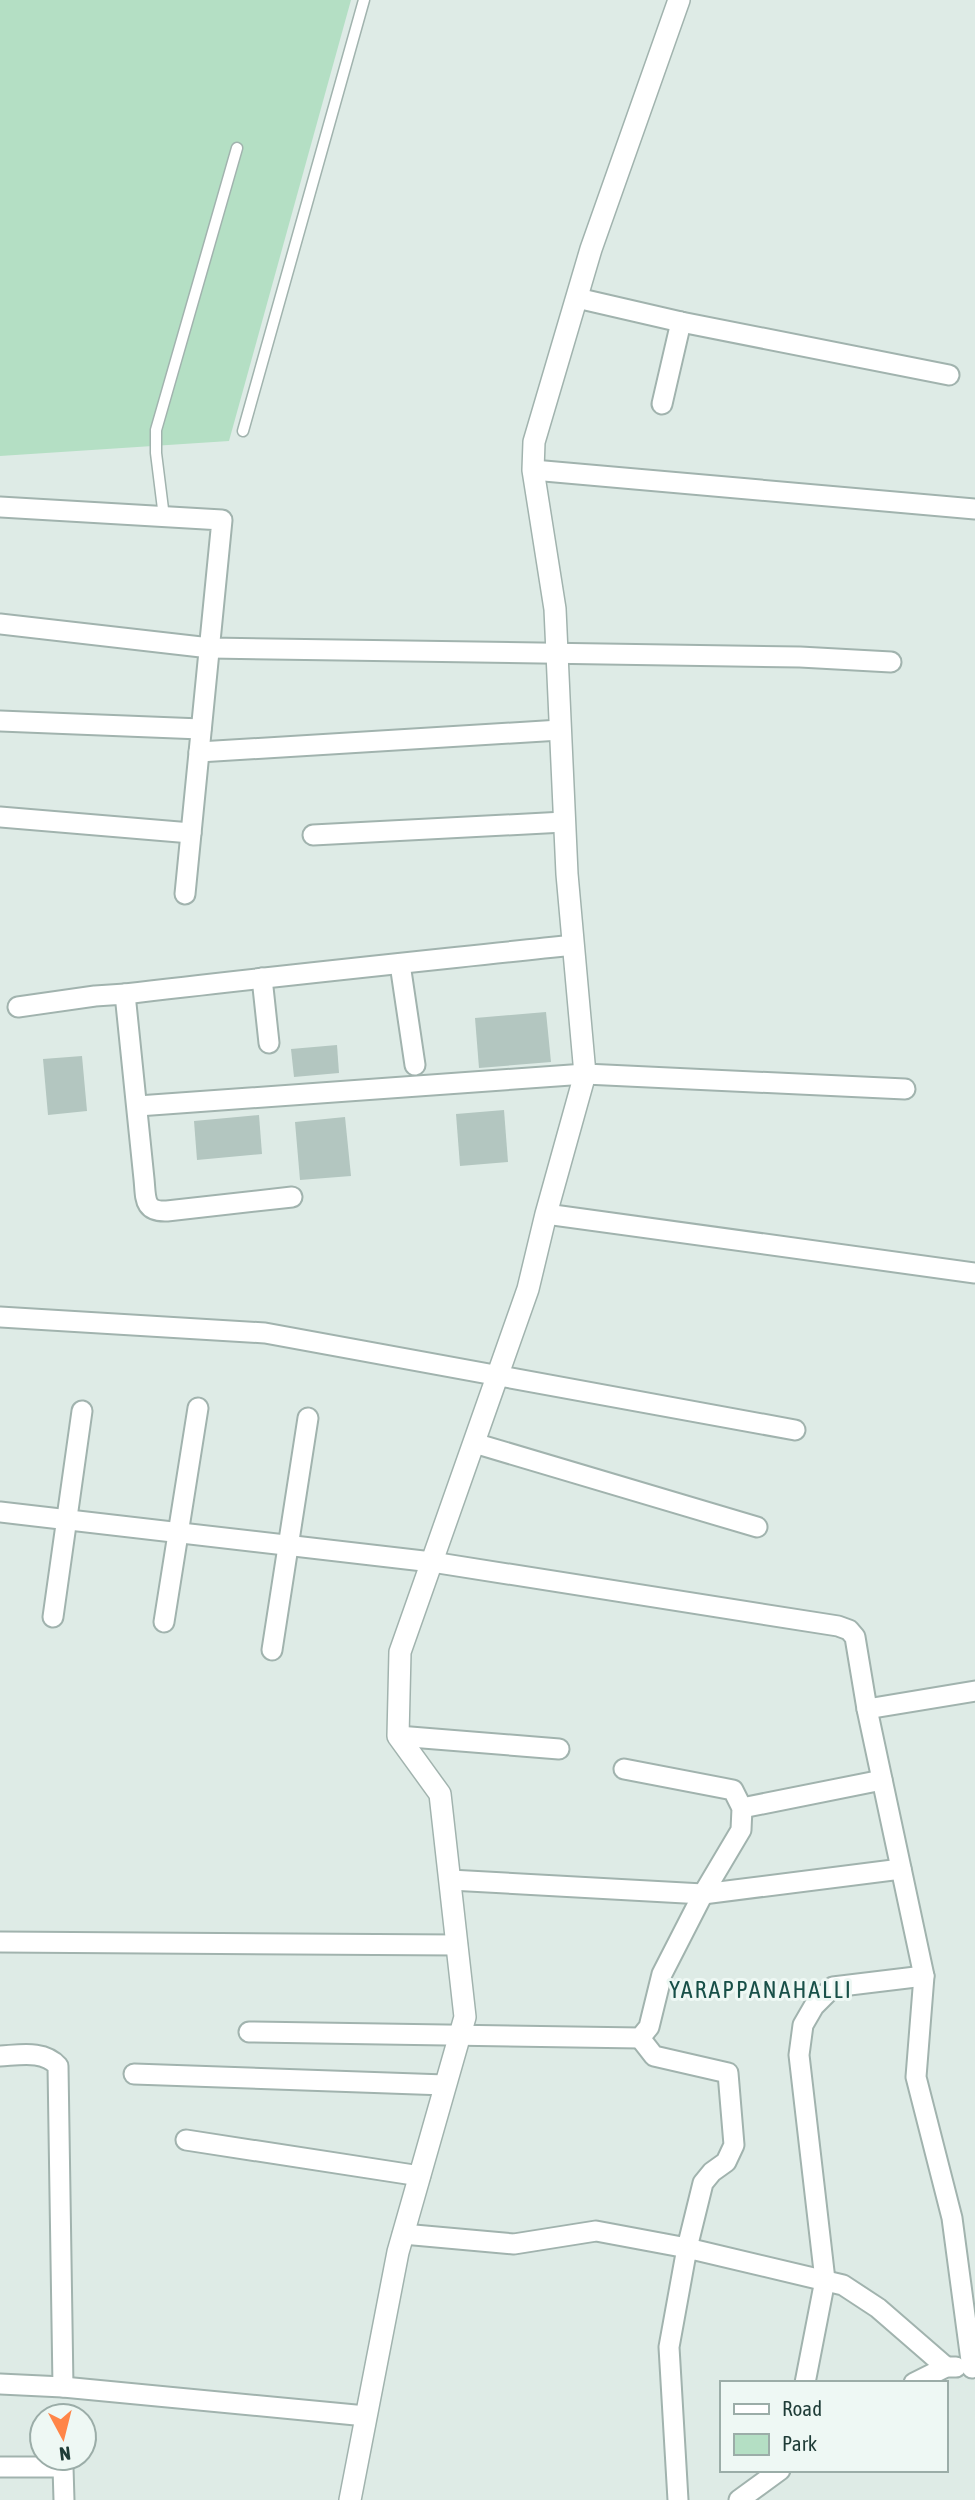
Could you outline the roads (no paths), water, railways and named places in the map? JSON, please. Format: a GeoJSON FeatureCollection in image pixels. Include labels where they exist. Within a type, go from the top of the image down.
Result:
{"type":"FeatureCollection","features":[{"type":"Feature","properties":{"kind":"street"},"geometry":{"type":"LineString","coordinates":[[350,2500],[403,2234],[465,2017],[440,1794],[398,1735],[400,1652],[528,1289],[585,1074],[564,822],[555,609],[533,470],[534,442],[591,249],[679,0]]}},
{"type":"Feature","properties":{"kind":"street"},"geometry":{"type":"LineString","coordinates":[[577,298],[681,322],[949,375]]}},
{"type":"Feature","properties":{"kind":"street"},"geometry":{"type":"LineString","coordinates":[[662,404],[681,322]]}},
{"type":"Feature","properties":{"kind":"street"},"geometry":{"type":"LineString","coordinates":[[533,470],[975,509]]}},
{"type":"Feature","properties":{"kind":"street"},"geometry":{"type":"LineString","coordinates":[[0,507],[222,520],[185,894]]}},
{"type":"Feature","properties":{"kind":"street"},"geometry":{"type":"LineString","coordinates":[[0,624],[210,648],[800,657],[891,662]]}},
{"type":"Feature","properties":{"kind":"street"},"geometry":{"type":"LineString","coordinates":[[0,720],[201,729]]}},
{"type":"Feature","properties":{"kind":"street"},"geometry":{"type":"LineString","coordinates":[[199,752],[560,730]]}},
{"type":"Feature","properties":{"kind":"street"},"geometry":{"type":"LineString","coordinates":[[0,817],[191,833]]}},
{"type":"Feature","properties":{"kind":"street"},"geometry":{"type":"LineString","coordinates":[[313,835],[564,822]]}},
{"type":"Feature","properties":{"kind":"street"},"geometry":{"type":"LineString","coordinates":[[19,1007],[321,970],[573,945]]}},
{"type":"Feature","properties":{"kind":"street"},"geometry":{"type":"LineString","coordinates":[[400,964],[415,1065]]}},
{"type":"Feature","properties":{"kind":"street"},"geometry":{"type":"LineString","coordinates":[[262,978],[269,1044]]}},
{"type":"Feature","properties":{"kind":"street"},"geometry":{"type":"LineString","coordinates":[[125,994],[147,1203],[150,1208],[167,1211],[292,1197]]}},
{"type":"Feature","properties":{"kind":"street"},"geometry":{"type":"LineString","coordinates":[[138,1106],[585,1074],[905,1089]]}},
{"type":"Feature","properties":{"kind":"street"},"geometry":{"type":"LineString","coordinates":[[546,1214],[975,1273]]}},
{"type":"Feature","properties":{"kind":"street"},"geometry":{"type":"LineString","coordinates":[[0,1317],[265,1332],[795,1430]]}},
{"type":"Feature","properties":{"kind":"street"},"geometry":{"type":"LineString","coordinates":[[164,1622],[198,1408]]}},
{"type":"Feature","properties":{"kind":"street"},"geometry":{"type":"LineString","coordinates":[[53,1617],[82,1411]]}},
{"type":"Feature","properties":{"kind":"street"},"geometry":{"type":"LineString","coordinates":[[272,1650],[308,1418]]}},
{"type":"Feature","properties":{"kind":"street"},"geometry":{"type":"LineString","coordinates":[[474,1443],[757,1527]]}},
{"type":"Feature","properties":{"kind":"street"},"geometry":{"type":"LineString","coordinates":[[0,1512],[432,1562],[838,1626],[849,1630],[855,1637],[867,1709],[924,1976],[916,2077],[952,2218],[973,2369],[946,2367],[918,2381]]}},
{"type":"Feature","properties":{"kind":"street"},"geometry":{"type":"LineString","coordinates":[[867,1709],[975,1691]]}},
{"type":"Feature","properties":{"kind":"street"},"geometry":{"type":"LineString","coordinates":[[398,1735],[559,1749]]}},
{"type":"Feature","properties":{"kind":"street"},"geometry":{"type":"LineString","coordinates":[[624,1769],[733,1790],[742,1808],[741,1830],[703,1894],[662,1974],[649,2027],[640,2038]]}},
{"type":"Feature","properties":{"kind":"street"},"geometry":{"type":"LineString","coordinates":[[742,1808],[882,1780]]}},
{"type":"Feature","properties":{"kind":"street"},"geometry":{"type":"LineString","coordinates":[[450,1880],[703,1894],[901,1869]]}},
{"type":"Feature","properties":{"kind":"street"},"geometry":{"type":"LineString","coordinates":[[0,1942],[457,1945]]}},
{"type":"Feature","properties":{"kind":"street"},"geometry":{"type":"LineString","coordinates":[[806,2381],[825,2280],[799,2055],[803,2025],[814,2006],[833,1987],[924,1976]]}},
{"type":"Feature","properties":{"kind":"street"},"geometry":{"type":"LineString","coordinates":[[249,2032],[640,2038]]}},
{"type":"Feature","properties":{"kind":"street"},"geometry":{"type":"LineString","coordinates":[[640,2038],[654,2056],[728,2073],[734,2146],[726,2162],[703,2183],[687,2248],[669,2347],[678,2500]]}},
{"type":"Feature","properties":{"kind":"street"},"geometry":{"type":"LineString","coordinates":[[0,2056],[40,2055],[51,2058],[58,2066],[63,2387]]}},
{"type":"Feature","properties":{"kind":"street"},"geometry":{"type":"LineString","coordinates":[[134,2074],[445,2085]]}},
{"type":"Feature","properties":{"kind":"street"},"geometry":{"type":"LineString","coordinates":[[186,2140],[420,2176]]}},
{"type":"Feature","properties":{"kind":"street"},"geometry":{"type":"LineString","coordinates":[[403,2234],[514,2244],[596,2231],[687,2248],[825,2280],[844,2285],[877,2308],[946,2367]]}},
{"type":"Feature","properties":{"kind":"street"},"geometry":{"type":"LineString","coordinates":[[0,2384],[63,2387],[366,2416]]}},
{"type":"Feature","properties":{"kind":"street"},"geometry":{"type":"LineString","coordinates":[[0,2467],[63,2467],[64,2500]]}},
{"type":"Feature","properties":{"kind":"street"},"geometry":{"type":"LineString","coordinates":[[739,2500],[777,2472]]}},
{"type":"Feature","properties":{"kind":"lane"},"geometry":{"type":"LineString","coordinates":[[243,431],[363,0]]}},
{"type":"Feature","properties":{"kind":"lane"},"geometry":{"type":"LineString","coordinates":[[164,517],[156,453],[156,430],[237,148]]}},
{"type":"Feature","properties":{"kind":"district","name":"YARAPPANAHALLI"},"geometry":{"type":"Point","coordinates":[761,1989]}}]}
